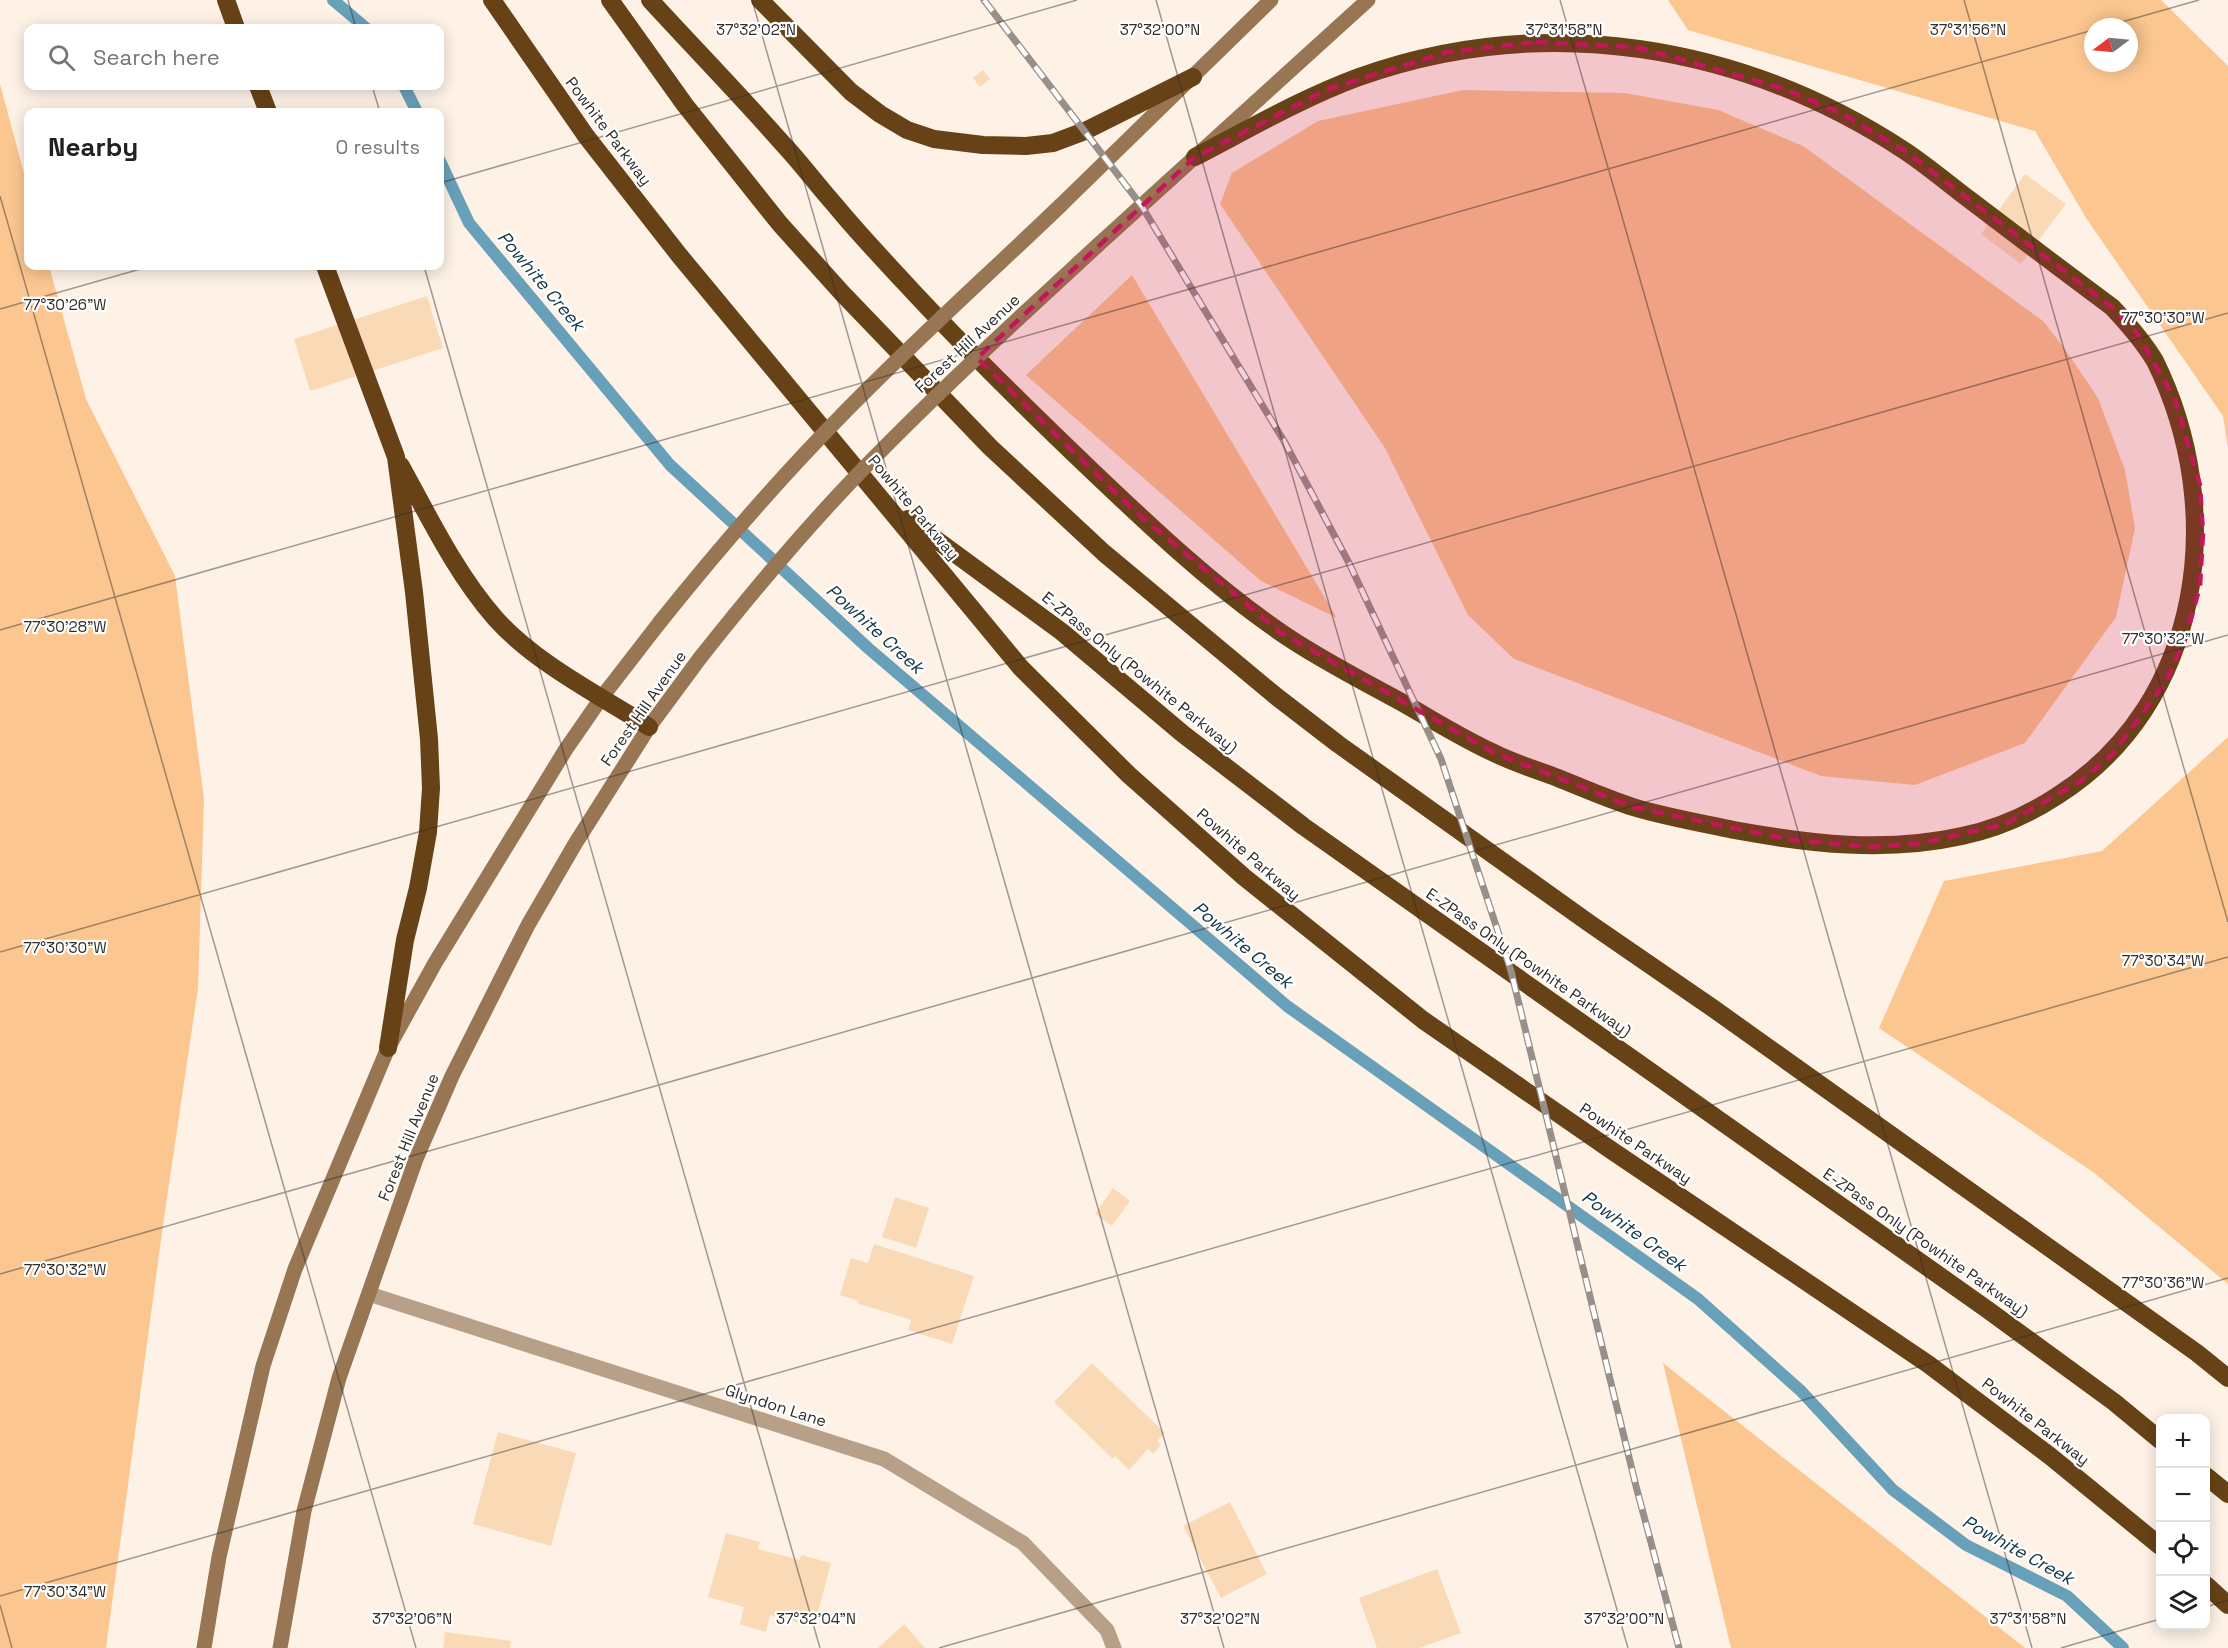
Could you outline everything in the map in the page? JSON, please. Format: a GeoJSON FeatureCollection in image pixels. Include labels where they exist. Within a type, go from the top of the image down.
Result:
{"type":"FeatureCollection","features":[{"type":"Feature","properties":{"kind":"highway"},"geometry":{"type":"LineString","coordinates":[[226,0],[235,24]]}},
{"type":"Feature","properties":{"kind":"highway","name":"Powhite Parkway"},"geometry":{"type":"LineString","coordinates":[[492,0],[586,136],[679,255],[1021,668],[1074,722],[1187,827],[1302,925],[1423,1020],[1485,1065],[1937,1371],[2050,1456],[2156,1543]]}},
{"type":"Feature","properties":{"kind":"highway"},"geometry":{"type":"LineString","coordinates":[[610,0],[685,105],[788,232],[842,293],[990,447],[1104,553],[1277,697],[1338,744],[2197,1353],[2228,1378]]}},
{"type":"Feature","properties":{"kind":"highway"},"geometry":{"type":"LineString","coordinates":[[650,0],[787,147],[837,208],[903,281],[974,355],[1070,450],[1184,556],[1232,596],[1297,643],[1494,753],[1632,807],[1695,822],[1829,845],[1869,847],[1918,844],[1968,835],[2006,824],[2046,804],[2081,781],[2112,755],[2141,720],[2167,680],[2186,637],[2199,586],[2204,534],[2200,484],[2189,441],[2175,399],[2157,363],[2137,333],[2112,307],[1905,151],[1841,113],[1729,69],[1684,57],[1636,47],[1586,42],[1536,42],[1447,52],[1362,76],[1328,89],[1194,157]]}},
{"type":"Feature","properties":{"kind":"highway"},"geometry":{"type":"LineString","coordinates":[[759,0],[851,92],[880,114],[908,130],[934,139],[983,145],[1026,146],[1053,143],[1085,131],[1192,77]]}},
{"type":"Feature","properties":{"kind":"highway"},"geometry":{"type":"LineString","coordinates":[[260,90],[266,108]]}},
{"type":"Feature","properties":{"kind":"highway"},"geometry":{"type":"LineString","coordinates":[[326,270],[396,457],[460,573],[496,619],[531,650],[649,727]]}},
{"type":"Feature","properties":{"kind":"highway"},"geometry":{"type":"LineString","coordinates":[[388,1048],[405,940],[426,843],[431,788],[429,739],[416,602],[396,457]]}},
{"type":"Feature","properties":{"kind":"highway","name":"E-ZPass Only (Powhite Parkway)"},"geometry":{"type":"LineString","coordinates":[[885,502],[1062,632],[1183,734],[1303,826],[1988,1310],[2114,1402],[2156,1437]]}},
{"type":"Feature","properties":{"kind":"highway"},"geometry":{"type":"LineString","coordinates":[[2210,1480],[2228,1494]]}},
{"type":"Feature","properties":{"kind":"highway"},"geometry":{"type":"LineString","coordinates":[[2210,1589],[2228,1605]]}},
{"type":"Feature","properties":{"kind":"main road","name":"Forest Hill Avenue"},"geometry":{"type":"LineString","coordinates":[[204,1648],[219,1557],[263,1366],[295,1269],[388,1048],[435,963],[566,749],[602,697],[705,567],[775,486],[840,416],[1271,0]]}},
{"type":"Feature","properties":{"kind":"main road","name":"Forest Hill Avenue"},"geometry":{"type":"LineString","coordinates":[[280,1648],[304,1511],[339,1378],[416,1159],[483,1010],[528,925],[649,727],[700,658],[794,544],[866,466],[942,391],[1098,245],[1368,0]]}},
{"type":"Feature","properties":{"kind":"street","name":"Glyndon Lane"},"geometry":{"type":"LineString","coordinates":[[369,1294],[884,1459],[1023,1543],[1107,1630],[1114,1648]]}},
{"type":"Feature","properties":{"kind":"highlighted area"},"geometry":{"type":"Polygon","coordinates":[[[1536,42],[1636,47],[1782,88],[1841,113],[1905,151],[2112,307],[2137,333],[2175,399],[2200,485],[2203,534],[2200,586],[2186,637],[2167,680],[2112,755],[2081,781],[2006,824],[1918,844],[1869,847],[1792,840],[1632,807],[1494,753],[1281,633],[1133,510],[977,358],[1195,157],[1328,89],[1447,52],[1536,42]]]}},
{"type":"Feature","properties":{"kind":"shaded area"},"geometry":{"type":"Polygon","coordinates":[[[1668,0],[2161,0],[2228,66],[2228,449],[2223,416],[2086,218],[2035,131],[1688,30],[1668,0]]]}},
{"type":"Feature","properties":{"kind":"shaded area"},"geometry":{"type":"Polygon","coordinates":[[[0,84],[24,173],[24,270],[50,270],[86,399],[175,576],[204,799],[198,988],[163,1225],[106,1648],[0,1648],[0,84]]]}},
{"type":"Feature","properties":{"kind":"shaded area"},"geometry":{"type":"Polygon","coordinates":[[[1463,90],[1625,93],[1718,110],[1803,146],[2043,321],[2098,398],[2125,470],[2135,528],[2116,617],[2025,743],[1915,785],[1821,776],[1514,659],[1468,615],[1385,448],[1220,204],[1232,173],[1318,121],[1463,90]]]}},
{"type":"Feature","properties":{"kind":"shaded area"},"geometry":{"type":"Polygon","coordinates":[[[1132,275],[1337,618],[1261,581],[1026,375],[1132,275]]]}},
{"type":"Feature","properties":{"kind":"shaded area"},"geometry":{"type":"Polygon","coordinates":[[[2228,737],[2228,1284],[2093,1172],[1879,1028],[1944,881],[2102,851],[2228,737]]]}},
{"type":"Feature","properties":{"kind":"shaded area"},"geometry":{"type":"Polygon","coordinates":[[[1663,1363],[2025,1648],[1731,1648],[1663,1363]]]}},
{"type":"Feature","properties":{"kind":"building"},"geometry":{"type":"Polygon","coordinates":[[[983,70],[990,79],[980,87],[973,78],[983,70]]]}},
{"type":"Feature","properties":{"kind":"building"},"geometry":{"type":"Polygon","coordinates":[[[2025,174],[2066,204],[2021,264],[1981,234],[2025,174]]]}},
{"type":"Feature","properties":{"kind":"building"},"geometry":{"type":"Polygon","coordinates":[[[427,296],[443,348],[310,391],[294,339],[427,296]]]}},
{"type":"Feature","properties":{"kind":"building"},"geometry":{"type":"Polygon","coordinates":[[[1113,1188],[1130,1201],[1112,1226],[1095,1214],[1113,1188]]]}},
{"type":"Feature","properties":{"kind":"building"},"geometry":{"type":"Polygon","coordinates":[[[895,1197],[929,1208],[916,1248],[882,1237],[895,1197]]]}},
{"type":"Feature","properties":{"kind":"building"},"geometry":{"type":"Polygon","coordinates":[[[874,1244],[974,1276],[952,1344],[908,1330],[911,1320],[857,1303],[858,1301],[840,1295],[851,1258],[868,1263],[874,1244]]]}},
{"type":"Feature","properties":{"kind":"building"},"geometry":{"type":"Polygon","coordinates":[[[1092,1363],[1165,1433],[1157,1441],[1161,1445],[1153,1454],[1148,1449],[1129,1470],[1115,1456],[1113,1459],[1054,1402],[1092,1363]]]}},
{"type":"Feature","properties":{"kind":"building"},"geometry":{"type":"Polygon","coordinates":[[[498,1432],[576,1453],[551,1546],[473,1524],[498,1432]]]}},
{"type":"Feature","properties":{"kind":"building"},"geometry":{"type":"Polygon","coordinates":[[[1230,1502],[1267,1574],[1221,1598],[1183,1526],[1230,1502]]]}},
{"type":"Feature","properties":{"kind":"building"},"geometry":{"type":"Polygon","coordinates":[[[726,1533],[760,1542],[758,1549],[800,1560],[801,1555],[831,1563],[814,1627],[770,1615],[766,1632],[740,1624],[744,1607],[708,1597],[726,1533]]]}},
{"type":"Feature","properties":{"kind":"building"},"geometry":{"type":"Polygon","coordinates":[[[1437,1569],[1461,1633],[1419,1648],[1377,1648],[1359,1598],[1437,1569]]]}},
{"type":"Feature","properties":{"kind":"building"},"geometry":{"type":"Polygon","coordinates":[[[904,1624],[925,1648],[878,1648],[904,1624]]]}},
{"type":"Feature","properties":{"kind":"building"},"geometry":{"type":"Polygon","coordinates":[[[445,1632],[511,1641],[510,1648],[443,1648],[445,1632]]]}},
{"type":"Feature","properties":{"kind":"waterway","name":"Powhite Creek"},"geometry":{"type":"LineString","coordinates":[[333,0],[361,24]]}},
{"type":"Feature","properties":{"kind":"waterway","name":"Powhite Creek"},"geometry":{"type":"LineString","coordinates":[[406,90],[415,108]]}},
{"type":"Feature","properties":{"kind":"waterway","name":"Powhite Creek"},"geometry":{"type":"LineString","coordinates":[[444,170],[469,223],[670,465],[868,648],[1287,1006],[1698,1299],[1801,1391],[1893,1490],[1966,1545],[2067,1596],[2123,1648]]}},
{"type":"Feature","properties":{"kind":"railway"},"geometry":{"type":"LineString","coordinates":[[984,0],[1141,205],[1284,441],[1349,563],[1441,759],[1511,971],[1636,1486],[1679,1648]]}}]}
